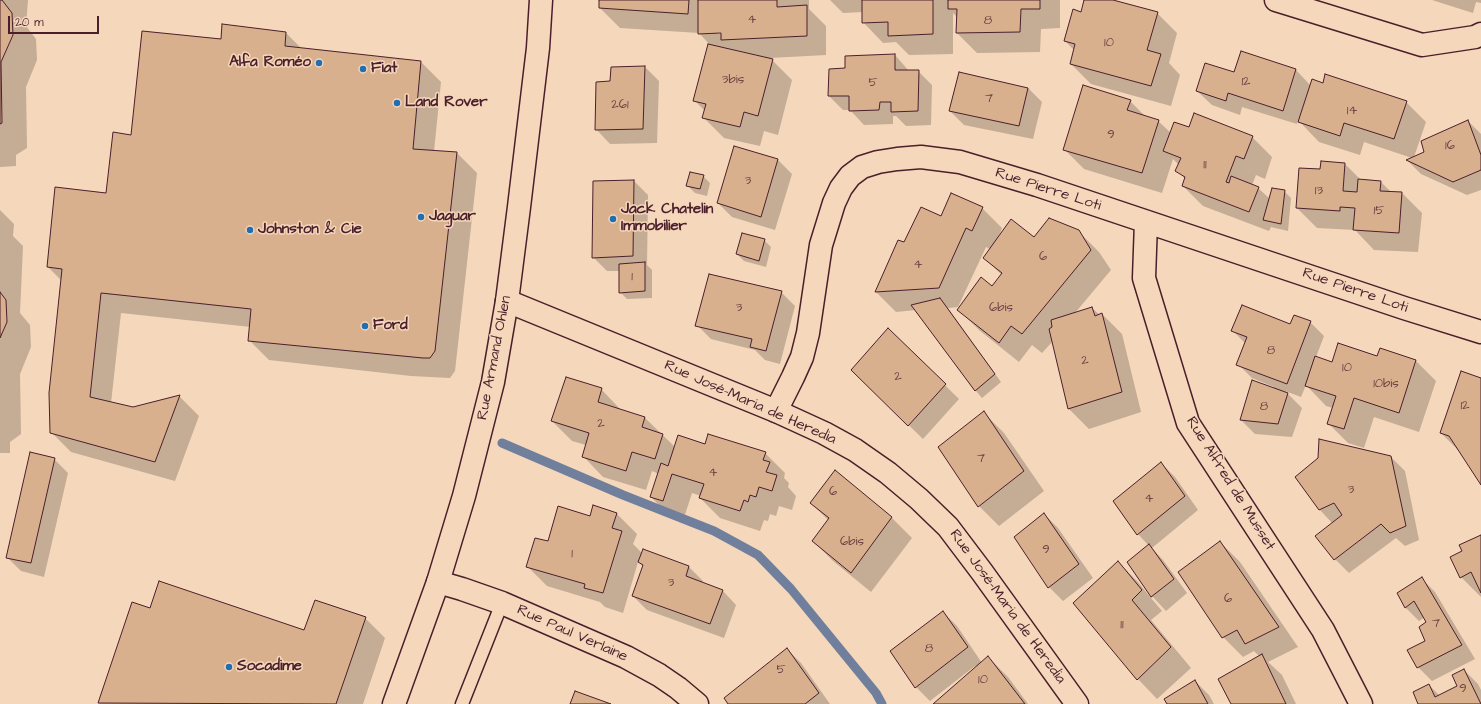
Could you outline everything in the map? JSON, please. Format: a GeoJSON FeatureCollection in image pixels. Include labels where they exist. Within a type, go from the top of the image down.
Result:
{"type":"FeatureCollection","features":[{"type":"Feature","properties":{"kind":"street","name":"Rue Armand Ohlen"},"geometry":{"type":"LineString","coordinates":[[394,704],[438,582],[464,496],[493,382],[507,301],[538,48],[541,0]]}},
{"type":"Feature","properties":{"kind":"street"},"geometry":{"type":"LineString","coordinates":[[1276,0],[1422,45],[1476,37],[1481,34]]}},
{"type":"Feature","properties":{"kind":"street","name":"Rue Pierre Loti"},"geometry":{"type":"LineString","coordinates":[[776,411],[794,377],[802,357],[808,333],[821,245],[834,203],[841,188],[850,176],[862,167],[878,162],[921,157],[960,162],[1036,185],[1404,308],[1481,332]]}},
{"type":"Feature","properties":{"kind":"street","name":"Rue Alfred de Musset"},"geometry":{"type":"LineString","coordinates":[[1146,222],[1144,278],[1188,423],[1323,630],[1361,704]]}},
{"type":"Feature","properties":{"kind":"street","name":"Rue José-Maria de Heredia"},"geometry":{"type":"LineString","coordinates":[[507,301],[776,411],[824,433],[855,450],[888,473],[948,527],[1077,704]]}},
{"type":"Feature","properties":{"kind":"street","name":"Rue Paul Verlaine"},"geometry":{"type":"LineString","coordinates":[[438,582],[502,603],[626,657],[659,675],[698,704]]}},
{"type":"Feature","properties":{"kind":"lane"},"geometry":{"type":"LineString","coordinates":[[462,704],[502,603]]}},
{"type":"Feature","properties":{"kind":"building"},"geometry":{"type":"Polygon","coordinates":[[[0,0],[2,0],[12,13],[13,35],[1,62],[2,123],[0,124],[0,0]]]}},
{"type":"Feature","properties":{"kind":"building"},"geometry":{"type":"Polygon","coordinates":[[[599,0],[689,0],[688,14],[599,8],[599,0]]]}},
{"type":"Feature","properties":{"kind":"building"},"geometry":{"type":"Polygon","coordinates":[[[698,0],[777,0],[777,7],[807,5],[807,36],[721,40],[721,33],[698,34],[698,0]]]}},
{"type":"Feature","properties":{"kind":"building"},"geometry":{"type":"Polygon","coordinates":[[[862,0],[933,0],[933,34],[888,36],[888,22],[862,23],[862,0]]]}},
{"type":"Feature","properties":{"kind":"building"},"geometry":{"type":"Polygon","coordinates":[[[948,0],[1040,0],[1040,9],[1021,9],[1020,32],[956,33],[957,9],[948,9],[948,0]]]}},
{"type":"Feature","properties":{"kind":"building"},"geometry":{"type":"Polygon","coordinates":[[[1084,0],[1113,0],[1158,12],[1147,50],[1161,54],[1151,86],[1070,64],[1075,44],[1064,41],[1073,9],[1081,12],[1084,0]]]}},
{"type":"Feature","properties":{"kind":"building","name":"Johnston & Cie"},"geometry":{"type":"Polygon","coordinates":[[[222,24],[286,32],[285,46],[421,61],[413,149],[457,152],[435,351],[430,358],[423,358],[248,341],[251,309],[101,293],[90,397],[133,407],[180,395],[155,462],[50,433],[49,393],[62,269],[47,267],[55,187],[106,193],[113,132],[131,135],[142,31],[221,39],[222,24]]]}},
{"type":"Feature","properties":{"kind":"building"},"geometry":{"type":"Polygon","coordinates":[[[708,44],[773,59],[758,116],[744,112],[740,127],[702,118],[706,104],[693,101],[708,44]]]}},
{"type":"Feature","properties":{"kind":"building"},"geometry":{"type":"Polygon","coordinates":[[[1241,51],[1296,69],[1283,111],[1228,93],[1226,101],[1196,91],[1205,63],[1234,72],[1241,51]]]}},
{"type":"Feature","properties":{"kind":"building"},"geometry":{"type":"Polygon","coordinates":[[[895,54],[895,70],[919,70],[918,111],[891,112],[891,102],[880,102],[879,110],[849,111],[849,96],[828,96],[829,69],[845,68],[845,56],[895,54]]]}},
{"type":"Feature","properties":{"kind":"building"},"geometry":{"type":"Polygon","coordinates":[[[645,66],[643,129],[595,130],[596,82],[610,81],[611,67],[645,66]]]}},
{"type":"Feature","properties":{"kind":"building"},"geometry":{"type":"Polygon","coordinates":[[[959,72],[1028,88],[1019,126],[949,111],[959,72]]]}},
{"type":"Feature","properties":{"kind":"building"},"geometry":{"type":"Polygon","coordinates":[[[1325,74],[1407,101],[1394,139],[1344,123],[1340,136],[1298,122],[1312,79],[1323,83],[1325,74]]]}},
{"type":"Feature","properties":{"kind":"building"},"geometry":{"type":"Polygon","coordinates":[[[1083,85],[1131,100],[1127,110],[1159,120],[1142,173],[1063,150],[1083,85]]]}},
{"type":"Feature","properties":{"kind":"building"},"geometry":{"type":"Polygon","coordinates":[[[1194,113],[1253,136],[1244,159],[1236,156],[1226,182],[1229,183],[1231,176],[1259,187],[1249,212],[1182,186],[1185,177],[1175,171],[1181,158],[1163,151],[1174,122],[1189,127],[1194,113]]]}},
{"type":"Feature","properties":{"kind":"building"},"geometry":{"type":"Polygon","coordinates":[[[1468,120],[1481,155],[1481,170],[1453,182],[1406,160],[1424,152],[1421,141],[1468,120]]]}},
{"type":"Feature","properties":{"kind":"building"},"geometry":{"type":"Polygon","coordinates":[[[734,146],[778,159],[761,217],[717,203],[734,146]]]}},
{"type":"Feature","properties":{"kind":"building"},"geometry":{"type":"Polygon","coordinates":[[[1321,161],[1345,163],[1343,191],[1357,192],[1358,179],[1381,181],[1380,191],[1402,192],[1399,233],[1353,230],[1355,208],[1340,207],[1340,211],[1296,208],[1299,168],[1320,169],[1321,161]]]}},
{"type":"Feature","properties":{"kind":"building"},"geometry":{"type":"Polygon","coordinates":[[[690,172],[704,175],[700,189],[686,186],[690,172]]]}},
{"type":"Feature","properties":{"kind":"building","name":"Jack Chatelin Immobilier"},"geometry":{"type":"Polygon","coordinates":[[[634,180],[633,256],[592,258],[593,181],[634,180]]]}},
{"type":"Feature","properties":{"kind":"building"},"geometry":{"type":"Polygon","coordinates":[[[1272,188],[1285,190],[1281,224],[1263,220],[1272,188]]]}},
{"type":"Feature","properties":{"kind":"building"},"geometry":{"type":"Polygon","coordinates":[[[951,193],[983,207],[972,231],[966,228],[939,288],[875,292],[898,240],[904,242],[921,207],[941,216],[951,193]]]}},
{"type":"Feature","properties":{"kind":"building"},"geometry":{"type":"Polygon","coordinates":[[[1049,218],[1079,230],[1091,250],[1022,334],[1011,326],[999,343],[957,310],[981,277],[992,286],[1002,273],[983,258],[1011,219],[1034,237],[1049,218]]]}},
{"type":"Feature","properties":{"kind":"building"},"geometry":{"type":"Polygon","coordinates":[[[742,233],[765,239],[759,261],[736,254],[742,233]]]}},
{"type":"Feature","properties":{"kind":"building","name":"Jack Chatelin Immobilier"},"geometry":{"type":"Polygon","coordinates":[[[645,262],[645,291],[619,293],[619,264],[645,262]]]}},
{"type":"Feature","properties":{"kind":"building"},"geometry":{"type":"Polygon","coordinates":[[[709,274],[782,291],[766,351],[750,347],[752,339],[695,326],[709,274]]]}},
{"type":"Feature","properties":{"kind":"building"},"geometry":{"type":"Polygon","coordinates":[[[0,292],[6,300],[7,322],[0,338],[0,292]]]}},
{"type":"Feature","properties":{"kind":"building"},"geometry":{"type":"Polygon","coordinates":[[[940,298],[995,374],[975,391],[911,305],[940,298]]]}},
{"type":"Feature","properties":{"kind":"building"},"geometry":{"type":"Polygon","coordinates":[[[1242,305],[1290,324],[1294,315],[1311,321],[1287,384],[1236,365],[1247,337],[1231,331],[1242,305]]]}},
{"type":"Feature","properties":{"kind":"building"},"geometry":{"type":"Polygon","coordinates":[[[1092,307],[1095,316],[1102,313],[1122,392],[1068,409],[1049,329],[1052,327],[1051,320],[1092,307]]]}},
{"type":"Feature","properties":{"kind":"building"},"geometry":{"type":"Polygon","coordinates":[[[888,328],[946,384],[908,426],[851,370],[888,328]]]}},
{"type":"Feature","properties":{"kind":"building"},"geometry":{"type":"Polygon","coordinates":[[[1338,343],[1377,356],[1380,348],[1416,360],[1399,413],[1354,398],[1344,429],[1327,424],[1336,396],[1305,386],[1315,356],[1332,362],[1338,343]]]}},
{"type":"Feature","properties":{"kind":"building"},"geometry":{"type":"Polygon","coordinates":[[[1461,371],[1481,378],[1481,485],[1449,436],[1440,433],[1461,371]]]}},
{"type":"Feature","properties":{"kind":"building"},"geometry":{"type":"Polygon","coordinates":[[[566,377],[602,388],[598,402],[645,417],[642,427],[663,434],[655,459],[632,452],[626,471],[582,457],[589,433],[551,421],[566,377]]]}},
{"type":"Feature","properties":{"kind":"building"},"geometry":{"type":"Polygon","coordinates":[[[1252,380],[1288,393],[1278,424],[1240,420],[1252,380]]]}},
{"type":"Feature","properties":{"kind":"building"},"geometry":{"type":"Polygon","coordinates":[[[984,411],[1024,471],[978,507],[938,447],[984,411]]]}},
{"type":"Feature","properties":{"kind":"building"},"geometry":{"type":"Polygon","coordinates":[[[708,434],[766,452],[763,460],[770,462],[766,472],[777,475],[772,491],[759,487],[756,497],[750,495],[748,502],[744,500],[740,511],[699,498],[704,484],[672,474],[663,501],[650,497],[661,463],[668,466],[678,435],[705,444],[708,434]]]}},
{"type":"Feature","properties":{"kind":"building"},"geometry":{"type":"Polygon","coordinates":[[[1319,439],[1391,456],[1406,526],[1390,533],[1381,524],[1334,560],[1315,536],[1342,515],[1334,503],[1319,510],[1295,477],[1318,458],[1319,439]]]}},
{"type":"Feature","properties":{"kind":"building"},"geometry":{"type":"Polygon","coordinates":[[[30,452],[55,458],[31,563],[6,558],[30,452]]]}},
{"type":"Feature","properties":{"kind":"building"},"geometry":{"type":"Polygon","coordinates":[[[1161,462],[1185,496],[1137,535],[1113,501],[1161,462]]]}},
{"type":"Feature","properties":{"kind":"building"},"geometry":{"type":"Polygon","coordinates":[[[835,470],[892,517],[851,573],[812,541],[829,518],[810,503],[835,470]]]}},
{"type":"Feature","properties":{"kind":"building"},"geometry":{"type":"Polygon","coordinates":[[[593,505],[617,513],[612,528],[622,531],[603,593],[584,588],[585,584],[526,567],[535,538],[548,541],[558,506],[590,516],[593,505]]]}},
{"type":"Feature","properties":{"kind":"building"},"geometry":{"type":"Polygon","coordinates":[[[1044,513],[1079,564],[1048,588],[1014,537],[1044,513]]]}},
{"type":"Feature","properties":{"kind":"building"},"geometry":{"type":"Polygon","coordinates":[[[1481,535],[1481,593],[1471,572],[1460,578],[1450,557],[1462,551],[1459,545],[1481,535]]]}},
{"type":"Feature","properties":{"kind":"building"},"geometry":{"type":"Polygon","coordinates":[[[1220,541],[1279,627],[1245,644],[1237,630],[1222,638],[1178,572],[1220,541]]]}},
{"type":"Feature","properties":{"kind":"building"},"geometry":{"type":"Polygon","coordinates":[[[1149,544],[1174,579],[1151,597],[1127,562],[1149,544]]]}},
{"type":"Feature","properties":{"kind":"building"},"geometry":{"type":"Polygon","coordinates":[[[643,549],[689,566],[686,576],[723,590],[710,624],[632,596],[643,565],[638,562],[643,549]]]}},
{"type":"Feature","properties":{"kind":"building"},"geometry":{"type":"Polygon","coordinates":[[[1118,561],[1142,590],[1132,600],[1171,647],[1137,680],[1073,603],[1118,561]]]}},
{"type":"Feature","properties":{"kind":"building"},"geometry":{"type":"Polygon","coordinates":[[[1422,577],[1462,645],[1417,668],[1407,650],[1425,641],[1419,627],[1426,622],[1414,601],[1405,608],[1397,593],[1422,577]]]}},
{"type":"Feature","properties":{"kind":"building","name":"Socadime"},"geometry":{"type":"Polygon","coordinates":[[[159,581],[304,630],[315,600],[366,617],[336,704],[98,703],[132,602],[150,608],[159,581]]]}},
{"type":"Feature","properties":{"kind":"building"},"geometry":{"type":"Polygon","coordinates":[[[943,611],[968,647],[915,688],[890,651],[943,611]]]}},
{"type":"Feature","properties":{"kind":"building"},"geometry":{"type":"Polygon","coordinates":[[[787,648],[819,693],[805,704],[728,704],[724,698],[787,648]]]}},
{"type":"Feature","properties":{"kind":"building"},"geometry":{"type":"Polygon","coordinates":[[[1262,654],[1286,704],[1231,704],[1218,679],[1262,654]]]}},
{"type":"Feature","properties":{"kind":"building"},"geometry":{"type":"Polygon","coordinates":[[[988,656],[1025,704],[933,704],[988,656]]]}},
{"type":"Feature","properties":{"kind":"building"},"geometry":{"type":"Polygon","coordinates":[[[1464,669],[1481,704],[1418,704],[1413,692],[1429,684],[1435,697],[1457,686],[1452,675],[1464,669]]]}},
{"type":"Feature","properties":{"kind":"building"},"geometry":{"type":"Polygon","coordinates":[[[1195,680],[1208,704],[1167,704],[1164,699],[1195,680]]]}},
{"type":"Feature","properties":{"kind":"building"},"geometry":{"type":"Polygon","coordinates":[[[575,691],[611,704],[570,704],[575,691]]]}},
{"type":"Feature","properties":{"kind":"waterway"},"geometry":{"type":"LineString","coordinates":[[502,443],[623,495],[714,531],[758,555],[791,589],[876,693],[882,704]]}},
{"type":"Feature","properties":{"kind":"place","name":"Alfa Roméo"},"geometry":{"type":"Point","coordinates":[319,63]}},
{"type":"Feature","properties":{"kind":"place","name":"Fiat"},"geometry":{"type":"Point","coordinates":[363,69]}},
{"type":"Feature","properties":{"kind":"place","name":"Land Rover"},"geometry":{"type":"Point","coordinates":[397,103]}},
{"type":"Feature","properties":{"kind":"place","name":"Jaguar"},"geometry":{"type":"Point","coordinates":[421,217]}},
{"type":"Feature","properties":{"kind":"place","name":"Jack Chatelin Immobilier"},"geometry":{"type":"Point","coordinates":[613,219]}},
{"type":"Feature","properties":{"kind":"place","name":"Johnston & Cie"},"geometry":{"type":"Point","coordinates":[250,230]}},
{"type":"Feature","properties":{"kind":"place","name":"Ford"},"geometry":{"type":"Point","coordinates":[365,326]}},
{"type":"Feature","properties":{"kind":"place","name":"Socadime"},"geometry":{"type":"Point","coordinates":[229,667]}}]}
